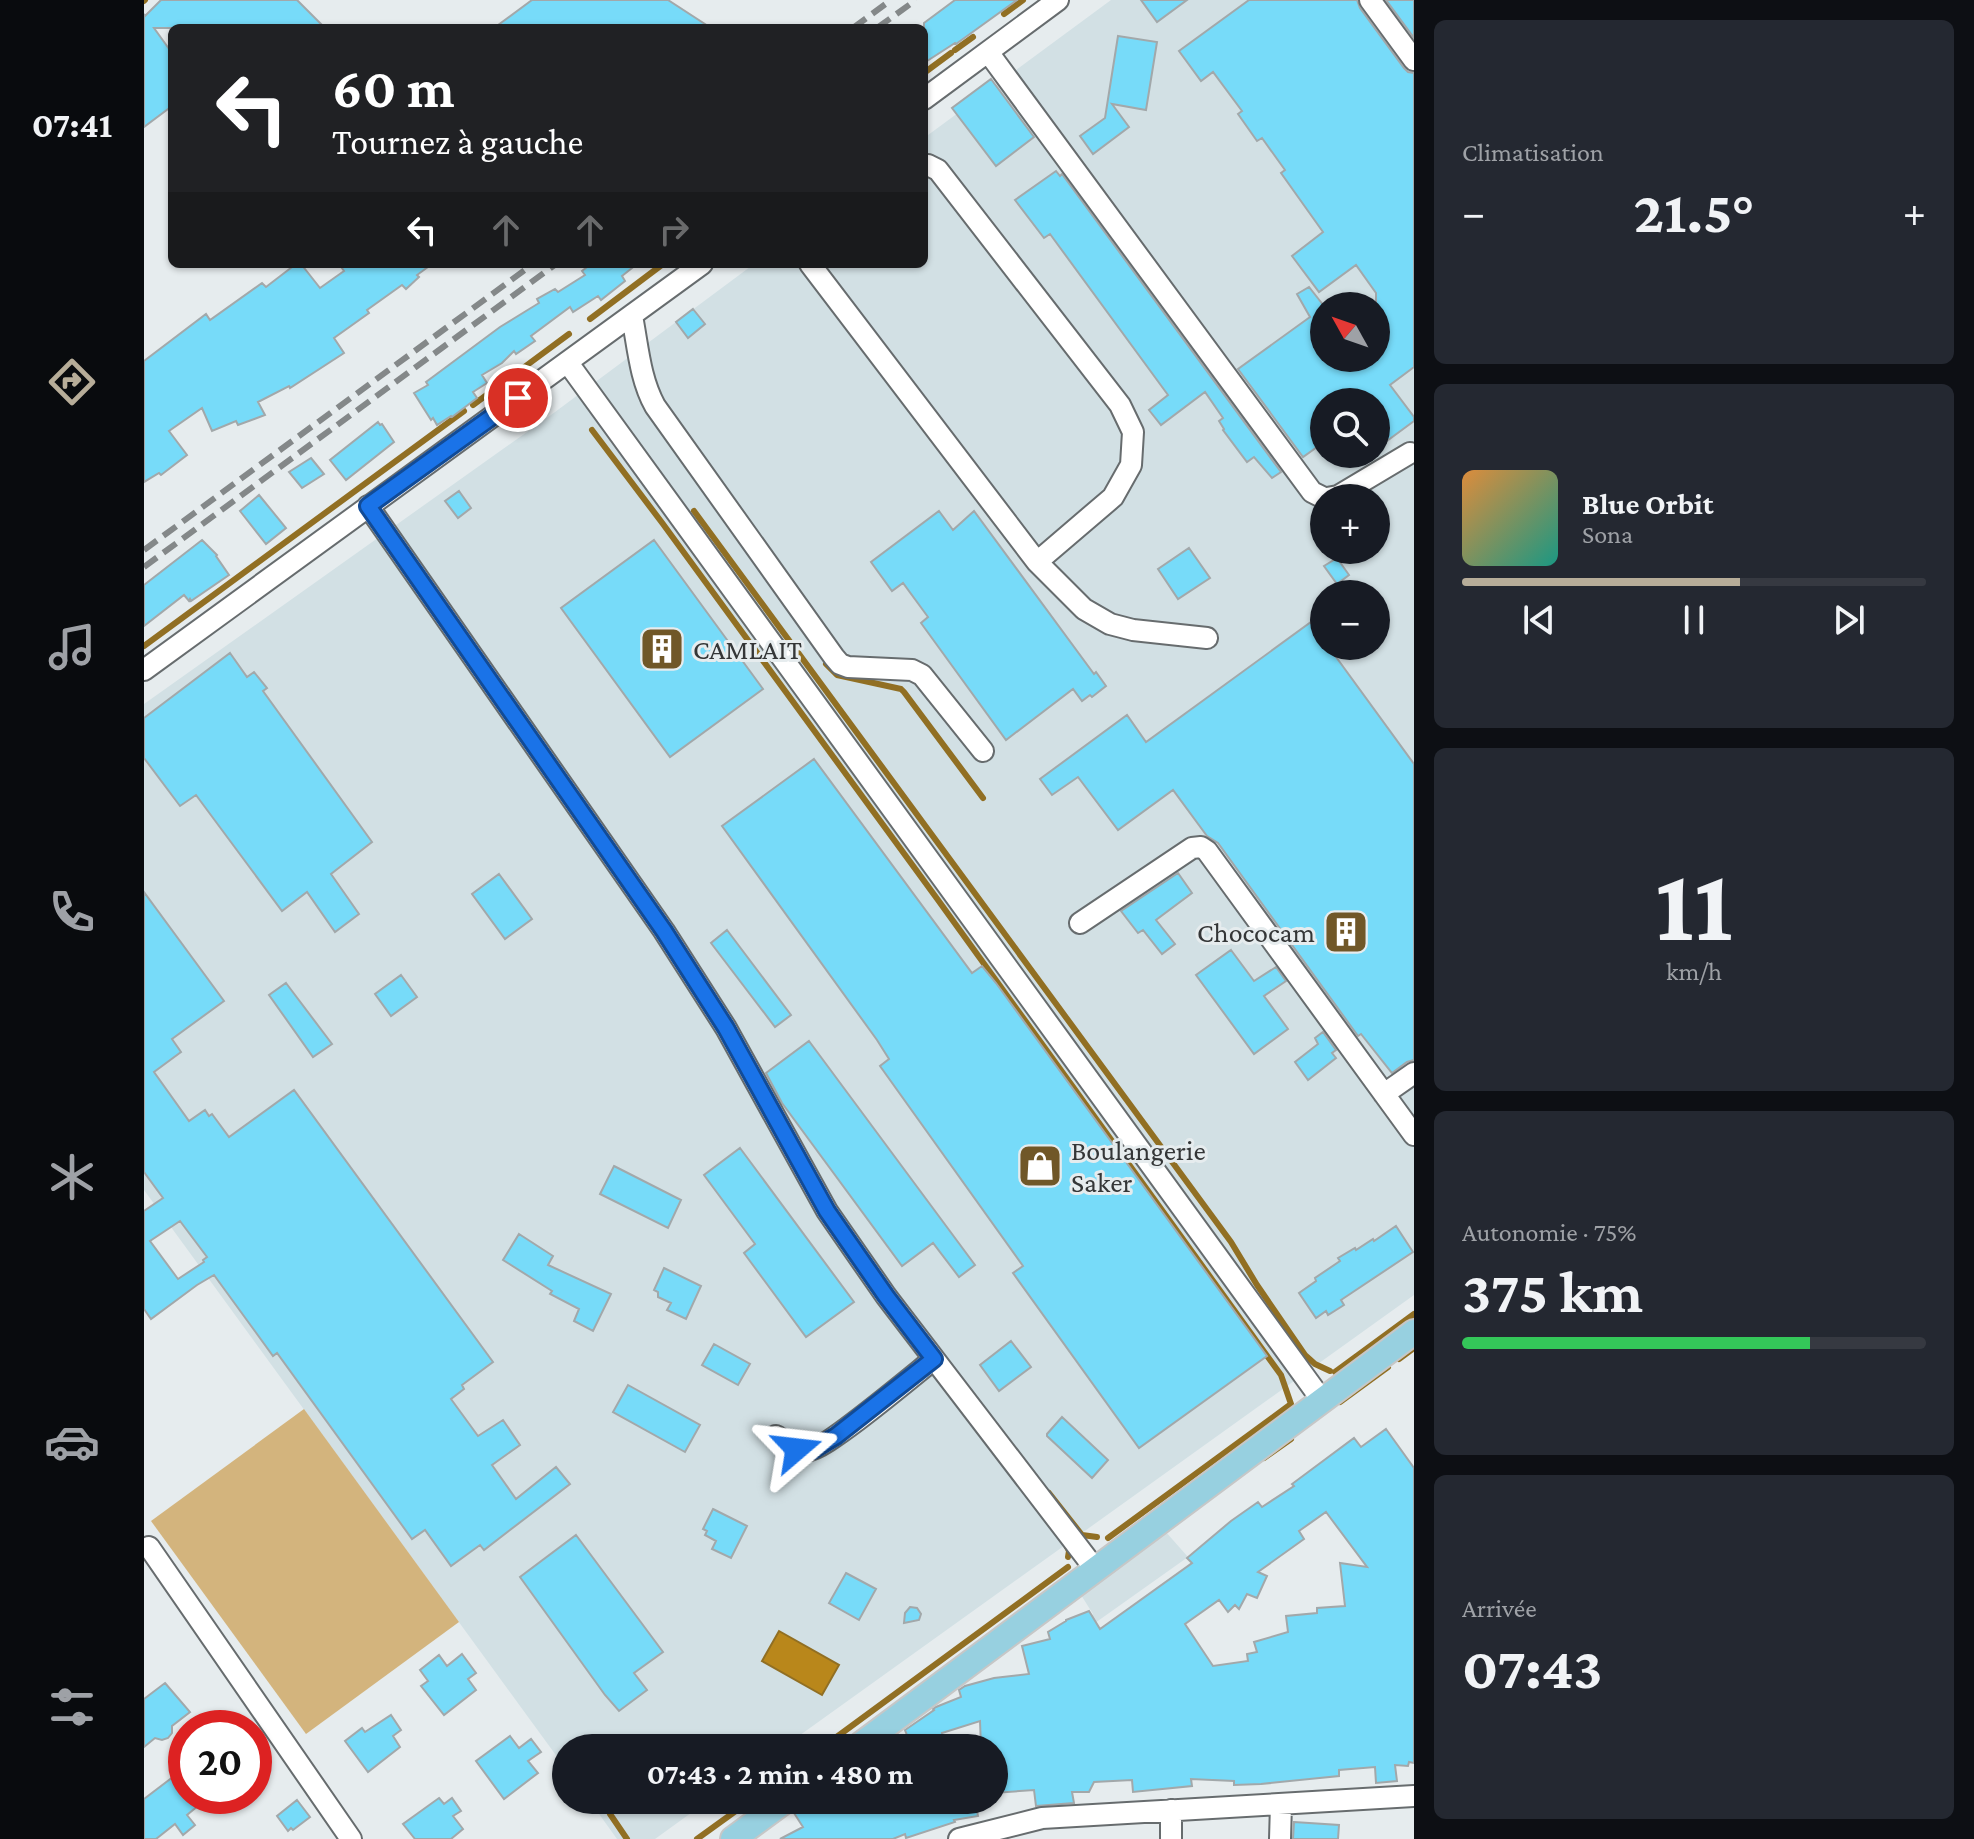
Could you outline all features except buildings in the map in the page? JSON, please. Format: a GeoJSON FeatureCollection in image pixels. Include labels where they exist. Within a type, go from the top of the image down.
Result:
{"type":"FeatureCollection","features":[{"type":"Feature","properties":{"kind":"main road"},"geometry":{"type":"LineString","coordinates":[[875,1734],[1414,1332]]}},
{"type":"Feature","properties":{"kind":"main road"},"geometry":{"type":"LineString","coordinates":[[733,1839],[767,1814]]}},
{"type":"Feature","properties":{"kind":"street"},"geometry":{"type":"LineString","coordinates":[[928,96],[1058,0]]}},
{"type":"Feature","properties":{"kind":"street"},"geometry":{"type":"LineString","coordinates":[[1370,0],[1414,60]]}},
{"type":"Feature","properties":{"kind":"street"},"geometry":{"type":"LineString","coordinates":[[988,52],[1310,489]]}},
{"type":"Feature","properties":{"kind":"street"},"geometry":{"type":"LineString","coordinates":[[928,165],[938,170],[1120,405],[1133,432],[1131,465],[1113,497],[1037,562]]}},
{"type":"Feature","properties":{"kind":"street"},"geometry":{"type":"LineString","coordinates":[[144,670],[697,268]]}},
{"type":"Feature","properties":{"kind":"street"},"geometry":{"type":"LineString","coordinates":[[813,268],[1037,562],[1084,609],[1110,624],[1133,630],[1207,638]]}},
{"type":"Feature","properties":{"kind":"street"},"geometry":{"type":"LineString","coordinates":[[632,316],[643,378],[655,406],[834,657],[848,667],[912,670],[922,675],[983,751]]}},
{"type":"Feature","properties":{"kind":"street"},"geometry":{"type":"LineString","coordinates":[[568,363],[1321,1399]]}},
{"type":"Feature","properties":{"kind":"street"},"geometry":{"type":"LineString","coordinates":[[1358,484],[1410,453]]}},
{"type":"Feature","properties":{"kind":"street"},"geometry":{"type":"LineString","coordinates":[[368,506],[664,931],[726,1028],[827,1211],[886,1296],[1095,1569]]}},
{"type":"Feature","properties":{"kind":"street"},"geometry":{"type":"LineString","coordinates":[[1080,923],[1192,848],[1201,847],[1207,851],[1414,1135]]}},
{"type":"Feature","properties":{"kind":"street"},"geometry":{"type":"LineString","coordinates":[[1384,1094],[1414,1073]]}},
{"type":"Feature","properties":{"kind":"street"},"geometry":{"type":"LineString","coordinates":[[776,1436],[797,1449],[813,1450],[836,1436],[934,1359]]}},
{"type":"Feature","properties":{"kind":"street"},"geometry":{"type":"LineString","coordinates":[[149,1547],[351,1839]]}},
{"type":"Feature","properties":{"kind":"street"},"geometry":{"type":"LineString","coordinates":[[959,1839],[1042,1818],[1414,1796]]}},
{"type":"Feature","properties":{"kind":"street"},"geometry":{"type":"LineString","coordinates":[[1280,1839],[1281,1804]]}},
{"type":"Feature","properties":{"kind":"street"},"geometry":{"type":"LineString","coordinates":[[1171,1810],[1171,1839]]}},
{"type":"Feature","properties":{"kind":"shaded area"},"geometry":{"type":"Polygon","coordinates":[[[1111,0],[1414,0],[1414,1295],[802,1734],[552,1734],[552,1750],[144,1190],[144,704],[551,415],[749,268],[928,268],[928,135],[1111,0]]]}},
{"type":"Feature","properties":{"kind":"shaded area"},"geometry":{"type":"Polygon","coordinates":[[[304,1409],[459,1622],[306,1734],[151,1521],[304,1409]]]}},
{"type":"Feature","properties":{"kind":"shaded area"},"geometry":{"type":"Polygon","coordinates":[[[1165,1531],[1188,1557],[1095,1623],[1081,1595],[1165,1531]]]}},
{"type":"Feature","properties":{"kind":"shaded area"},"geometry":{"type":"Polygon","coordinates":[[[779,1631],[839,1665],[822,1695],[762,1661],[779,1631]]]}},
{"type":"Feature","properties":{"kind":"shaded area"},"geometry":{"type":"Polygon","coordinates":[[[599,1814],[690,1814],[655,1839],[617,1839],[599,1814]]]}},
{"type":"Feature","properties":{"kind":"waterway"},"geometry":{"type":"LineString","coordinates":[[1004,14],[1023,0]]}},
{"type":"Feature","properties":{"kind":"waterway"},"geometry":{"type":"LineString","coordinates":[[955,50],[973,37]]}},
{"type":"Feature","properties":{"kind":"waterway"},"geometry":{"type":"LineString","coordinates":[[928,70],[951,53]]}},
{"type":"Feature","properties":{"kind":"waterway"},"geometry":{"type":"LineString","coordinates":[[590,319],[658,268]]}},
{"type":"Feature","properties":{"kind":"waterway"},"geometry":{"type":"LineString","coordinates":[[473,405],[569,334]]}},
{"type":"Feature","properties":{"kind":"waterway"},"geometry":{"type":"LineString","coordinates":[[144,646],[464,411]]}},
{"type":"Feature","properties":{"kind":"waterway"},"geometry":{"type":"LineString","coordinates":[[592,430],[938,900],[1281,1375],[1291,1404],[1108,1538]]}},
{"type":"Feature","properties":{"kind":"waterway"},"geometry":{"type":"LineString","coordinates":[[694,511],[1231,1242],[1305,1355],[1330,1371]]}},
{"type":"Feature","properties":{"kind":"waterway"},"geometry":{"type":"LineString","coordinates":[[826,664],[837,675],[901,689],[983,798]]}},
{"type":"Feature","properties":{"kind":"waterway"},"geometry":{"type":"LineString","coordinates":[[1335,1372],[1414,1314]]}},
{"type":"Feature","properties":{"kind":"waterway"},"geometry":{"type":"LineString","coordinates":[[1399,1359],[1414,1348]]}},
{"type":"Feature","properties":{"kind":"waterway"},"geometry":{"type":"LineString","coordinates":[[1340,1402],[1388,1367]]}},
{"type":"Feature","properties":{"kind":"waterway"},"geometry":{"type":"LineString","coordinates":[[1264,1458],[1291,1439]]}},
{"type":"Feature","properties":{"kind":"waterway"},"geometry":{"type":"LineString","coordinates":[[1049,1493],[1082,1535],[1097,1537]]}},
{"type":"Feature","properties":{"kind":"waterway"},"geometry":{"type":"LineString","coordinates":[[1065,1543],[1068,1557]]}},
{"type":"Feature","properties":{"kind":"waterway"},"geometry":{"type":"LineString","coordinates":[[841,1734],[1068,1567]]}},
{"type":"Feature","properties":{"kind":"waterway"},"geometry":{"type":"LineString","coordinates":[[610,1814],[627,1839]]}},
{"type":"Feature","properties":{"kind":"waterway"},"geometry":{"type":"LineString","coordinates":[[697,1839],[732,1814]]}},
{"type":"Feature","properties":{"kind":"railway"},"geometry":{"type":"LineString","coordinates":[[858,24],[891,0]]}},
{"type":"Feature","properties":{"kind":"railway"},"geometry":{"type":"LineString","coordinates":[[883,24],[916,0]]}},
{"type":"Feature","properties":{"kind":"railway"},"geometry":{"type":"LineString","coordinates":[[144,550],[528,268]]}},
{"type":"Feature","properties":{"kind":"railway"},"geometry":{"type":"LineString","coordinates":[[144,567],[551,268]]}},
{"type":"Feature","properties":{"kind":"place","name":"CAMLAIT"},"geometry":{"type":"Point","coordinates":[662,649]}},
{"type":"Feature","properties":{"kind":"place","name":"Chococam"},"geometry":{"type":"Point","coordinates":[1346,932]}},
{"type":"Feature","properties":{"kind":"place","name":"Boulangerie Saker"},"geometry":{"type":"Point","coordinates":[1040,1166]}},
{"type":"Feature","properties":{"kind":"route"},"geometry":{"type":"LineString","coordinates":[[518,398],[368,506],[664,931],[726,1028],[827,1211],[934,1359],[836,1436],[813,1450],[797,1449]]}}]}
